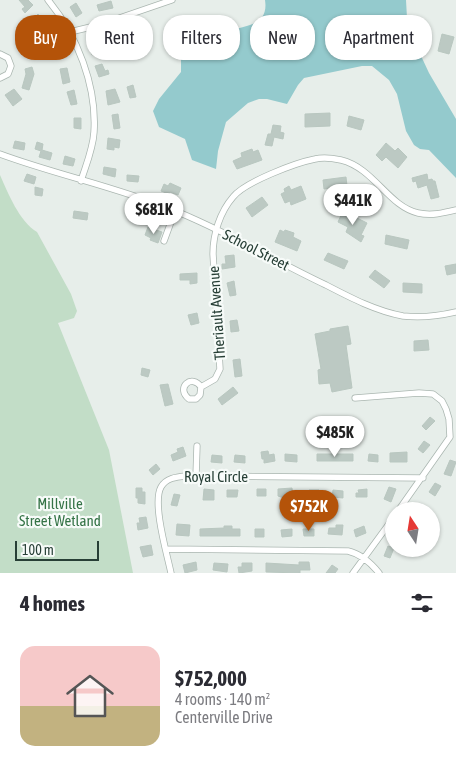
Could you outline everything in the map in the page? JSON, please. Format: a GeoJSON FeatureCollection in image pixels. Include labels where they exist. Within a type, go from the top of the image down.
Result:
{"type":"FeatureCollection","features":[{"type":"Feature","properties":{"kind":"street"},"geometry":{"type":"LineString","coordinates":[[48,0],[58,15]]}},
{"type":"Feature","properties":{"kind":"street"},"geometry":{"type":"LineString","coordinates":[[76,31],[99,25],[172,0]]}},
{"type":"Feature","properties":{"kind":"street"},"geometry":{"type":"LineString","coordinates":[[76,46],[87,77],[94,121],[91,147],[82,181]]}},
{"type":"Feature","properties":{"kind":"street"},"geometry":{"type":"LineString","coordinates":[[0,54],[8,58],[11,66],[8,74],[0,78]]}},
{"type":"Feature","properties":{"kind":"street","name":"School Street"},"geometry":{"type":"LineString","coordinates":[[0,154],[82,181],[129,194],[175,211],[338,291],[382,310],[416,317],[439,316],[456,312]]}},
{"type":"Feature","properties":{"kind":"street","name":"Theriault Avenue"},"geometry":{"type":"LineString","coordinates":[[201,387],[215,379],[220,369],[213,254],[214,237],[229,202],[245,187],[297,164],[321,158],[335,158],[356,165],[398,202],[410,210],[426,214],[456,210]]}},
{"type":"Feature","properties":{"kind":"street"},"geometry":{"type":"LineString","coordinates":[[164,241],[175,211]]}},
{"type":"Feature","properties":{"kind":"street"},"geometry":{"type":"LineString","coordinates":[[355,398],[418,393],[433,394],[442,401],[446,409],[449,419],[450,437],[405,502]]}},
{"type":"Feature","properties":{"kind":"street"},"geometry":{"type":"LineString","coordinates":[[196,476],[197,446]]}},
{"type":"Feature","properties":{"kind":"street","name":"Royal Circle"},"geometry":{"type":"LineString","coordinates":[[171,573],[158,506],[159,492],[162,486],[172,478],[196,476],[422,478]]}},
{"type":"Feature","properties":{"kind":"street"},"geometry":{"type":"LineString","coordinates":[[353,573],[385,529]]}},
{"type":"Feature","properties":{"kind":"street"},"geometry":{"type":"LineString","coordinates":[[166,549],[334,550],[353,552],[364,558],[379,573]]}},
{"type":"Feature","properties":{"kind":"green space","name":"Millville Street Wetland"},"geometry":{"type":"Polygon","coordinates":[[[0,175],[19,214],[37,232],[71,294],[77,311],[74,318],[58,323],[109,450],[133,573],[0,573],[0,175]]]}},
{"type":"Feature","properties":{"kind":"water"},"geometry":{"type":"Polygon","coordinates":[[[265,0],[406,0],[407,15],[325,15],[325,60],[423,60],[456,119],[456,178],[429,150],[420,149],[414,145],[406,131],[397,94],[389,80],[372,66],[362,66],[304,78],[287,104],[267,99],[259,99],[248,103],[226,122],[218,151],[216,169],[192,160],[185,139],[159,127],[153,111],[159,99],[181,72],[181,60],[240,60],[240,28],[250,25],[250,60],[315,60],[315,15],[264,15],[265,0]]]}},
{"type":"Feature","properties":{"kind":"building"},"geometry":{"type":"Polygon","coordinates":[[[19,0],[28,0],[33,5],[25,13],[22,9],[25,7],[19,0]]]}},
{"type":"Feature","properties":{"kind":"building"},"geometry":{"type":"Polygon","coordinates":[[[111,1],[113,8],[99,11],[97,5],[111,1]]]}},
{"type":"Feature","properties":{"kind":"building"},"geometry":{"type":"Polygon","coordinates":[[[76,3],[82,13],[76,17],[70,7],[76,3]]]}},
{"type":"Feature","properties":{"kind":"building"},"geometry":{"type":"Polygon","coordinates":[[[442,34],[454,37],[449,54],[438,51],[442,34]]]}},
{"type":"Feature","properties":{"kind":"building"},"geometry":{"type":"Polygon","coordinates":[[[102,64],[105,71],[108,70],[109,74],[99,77],[95,66],[102,64]]]}},
{"type":"Feature","properties":{"kind":"building"},"geometry":{"type":"Polygon","coordinates":[[[32,67],[34,74],[29,90],[22,88],[26,74],[25,69],[32,67]]]}},
{"type":"Feature","properties":{"kind":"building"},"geometry":{"type":"Polygon","coordinates":[[[67,68],[70,82],[63,84],[60,69],[67,68]]]}},
{"type":"Feature","properties":{"kind":"building"},"geometry":{"type":"Polygon","coordinates":[[[133,85],[136,97],[130,98],[127,87],[133,85]]]}},
{"type":"Feature","properties":{"kind":"building"},"geometry":{"type":"Polygon","coordinates":[[[14,89],[22,99],[13,106],[5,95],[14,89]]]}},
{"type":"Feature","properties":{"kind":"building"},"geometry":{"type":"Polygon","coordinates":[[[115,89],[120,102],[108,105],[106,91],[115,89]]]}},
{"type":"Feature","properties":{"kind":"building"},"geometry":{"type":"Polygon","coordinates":[[[74,90],[77,104],[71,105],[67,92],[74,90]]]}},
{"type":"Feature","properties":{"kind":"building"},"geometry":{"type":"Polygon","coordinates":[[[330,113],[330,126],[305,127],[305,114],[330,113]]]}},
{"type":"Feature","properties":{"kind":"building"},"geometry":{"type":"Polygon","coordinates":[[[118,114],[120,128],[114,129],[112,115],[118,114]]]}},
{"type":"Feature","properties":{"kind":"building"},"geometry":{"type":"Polygon","coordinates":[[[349,116],[364,120],[361,130],[347,126],[349,116]]]}},
{"type":"Feature","properties":{"kind":"building"},"geometry":{"type":"Polygon","coordinates":[[[74,118],[81,118],[81,129],[74,128],[74,118]]]}},
{"type":"Feature","properties":{"kind":"building"},"geometry":{"type":"Polygon","coordinates":[[[273,125],[281,126],[280,132],[284,133],[283,139],[274,137],[272,146],[265,145],[268,134],[271,134],[273,125]]]}},
{"type":"Feature","properties":{"kind":"building"},"geometry":{"type":"Polygon","coordinates":[[[108,138],[120,140],[119,148],[114,147],[114,150],[107,149],[108,138]]]}},
{"type":"Feature","properties":{"kind":"building"},"geometry":{"type":"Polygon","coordinates":[[[15,141],[25,143],[24,150],[13,148],[15,141]]]}},
{"type":"Feature","properties":{"kind":"building"},"geometry":{"type":"Polygon","coordinates":[[[37,142],[43,144],[42,150],[52,153],[50,160],[39,157],[41,151],[35,149],[37,142]]]}},
{"type":"Feature","properties":{"kind":"building"},"geometry":{"type":"Polygon","coordinates":[[[386,143],[395,151],[398,148],[407,157],[398,168],[386,157],[382,161],[376,155],[386,143]]]}},
{"type":"Feature","properties":{"kind":"building"},"geometry":{"type":"Polygon","coordinates":[[[252,149],[253,152],[258,150],[262,160],[237,169],[233,161],[242,157],[241,153],[252,149]]]}},
{"type":"Feature","properties":{"kind":"building"},"geometry":{"type":"Polygon","coordinates":[[[65,156],[75,159],[73,166],[63,164],[65,156]]]}},
{"type":"Feature","properties":{"kind":"building"},"geometry":{"type":"Polygon","coordinates":[[[104,167],[116,169],[115,177],[103,174],[104,167]]]}},
{"type":"Feature","properties":{"kind":"building"},"geometry":{"type":"Polygon","coordinates":[[[27,174],[36,177],[34,184],[24,181],[27,174]]]}},
{"type":"Feature","properties":{"kind":"building"},"geometry":{"type":"Polygon","coordinates":[[[427,174],[428,180],[432,179],[435,181],[439,197],[431,199],[427,185],[418,188],[416,181],[413,182],[412,178],[427,174]]]}},
{"type":"Feature","properties":{"kind":"building"},"geometry":{"type":"Polygon","coordinates":[[[127,175],[139,176],[138,182],[127,181],[127,175]]]}},
{"type":"Feature","properties":{"kind":"building"},"geometry":{"type":"Polygon","coordinates":[[[346,177],[347,186],[324,189],[323,180],[346,177]]]}},
{"type":"Feature","properties":{"kind":"building"},"geometry":{"type":"Polygon","coordinates":[[[170,183],[181,188],[178,195],[161,191],[164,184],[168,186],[170,183]]]}},
{"type":"Feature","properties":{"kind":"building"},"geometry":{"type":"Polygon","coordinates":[[[289,186],[291,190],[301,186],[306,199],[291,205],[290,201],[285,203],[281,194],[289,186]]]}},
{"type":"Feature","properties":{"kind":"building"},"geometry":{"type":"Polygon","coordinates":[[[35,187],[43,189],[42,196],[35,195],[35,187]]]}},
{"type":"Feature","properties":{"kind":"building"},"geometry":{"type":"Polygon","coordinates":[[[262,197],[268,205],[252,217],[246,208],[262,197]]]}},
{"type":"Feature","properties":{"kind":"building"},"geometry":{"type":"Polygon","coordinates":[[[74,211],[88,213],[87,220],[73,218],[74,211]]]}},
{"type":"Feature","properties":{"kind":"building"},"geometry":{"type":"Polygon","coordinates":[[[343,211],[367,223],[361,235],[364,236],[361,242],[346,232],[348,227],[338,222],[343,211]]]}},
{"type":"Feature","properties":{"kind":"building"},"geometry":{"type":"Polygon","coordinates":[[[148,227],[162,232],[158,243],[150,240],[151,238],[145,235],[148,227]]]}},
{"type":"Feature","properties":{"kind":"building"},"geometry":{"type":"Polygon","coordinates":[[[280,230],[294,233],[293,237],[301,241],[297,251],[275,242],[280,230]]]}},
{"type":"Feature","properties":{"kind":"building"},"geometry":{"type":"Polygon","coordinates":[[[386,235],[409,240],[407,249],[385,244],[386,235]]]}},
{"type":"Feature","properties":{"kind":"building"},"geometry":{"type":"Polygon","coordinates":[[[328,253],[348,261],[344,269],[324,260],[328,253]]]}},
{"type":"Feature","properties":{"kind":"building"},"geometry":{"type":"Polygon","coordinates":[[[234,255],[235,267],[222,269],[222,264],[226,264],[225,256],[234,255]]]}},
{"type":"Feature","properties":{"kind":"building"},"geometry":{"type":"Polygon","coordinates":[[[456,264],[456,273],[447,275],[445,266],[456,264]]]}},
{"type":"Feature","properties":{"kind":"building"},"geometry":{"type":"Polygon","coordinates":[[[375,270],[390,281],[384,288],[369,277],[375,270]]]}},
{"type":"Feature","properties":{"kind":"building"},"geometry":{"type":"Polygon","coordinates":[[[197,273],[197,283],[190,284],[190,280],[180,280],[180,274],[197,273]]]}},
{"type":"Feature","properties":{"kind":"building"},"geometry":{"type":"Polygon","coordinates":[[[234,281],[236,295],[230,296],[227,283],[234,281]]]}},
{"type":"Feature","properties":{"kind":"building"},"geometry":{"type":"Polygon","coordinates":[[[403,283],[422,284],[422,293],[403,292],[403,283]]]}},
{"type":"Feature","properties":{"kind":"building"},"geometry":{"type":"Polygon","coordinates":[[[197,313],[199,323],[191,325],[188,315],[197,313]]]}},
{"type":"Feature","properties":{"kind":"building"},"geometry":{"type":"Polygon","coordinates":[[[237,320],[239,331],[231,332],[230,321],[237,320]]]}},
{"type":"Feature","properties":{"kind":"building"},"geometry":{"type":"Polygon","coordinates":[[[348,326],[351,344],[346,345],[352,388],[332,392],[330,383],[319,384],[318,370],[321,369],[315,334],[348,326]]]}},
{"type":"Feature","properties":{"kind":"building"},"geometry":{"type":"Polygon","coordinates":[[[428,340],[429,350],[414,351],[414,341],[428,340]]]}},
{"type":"Feature","properties":{"kind":"building"},"geometry":{"type":"Polygon","coordinates":[[[240,359],[242,376],[235,377],[233,360],[240,359]]]}},
{"type":"Feature","properties":{"kind":"building"},"geometry":{"type":"Polygon","coordinates":[[[142,368],[150,370],[148,377],[141,375],[142,368]]]}},
{"type":"Feature","properties":{"kind":"building"},"geometry":{"type":"Polygon","coordinates":[[[168,384],[173,404],[165,406],[160,385],[168,384]]]}},
{"type":"Feature","properties":{"kind":"building"},"geometry":{"type":"Polygon","coordinates":[[[233,387],[238,393],[222,405],[218,399],[233,387]]]}},
{"type":"Feature","properties":{"kind":"building"},"geometry":{"type":"Polygon","coordinates":[[[430,417],[435,421],[426,430],[422,426],[430,417]]]}},
{"type":"Feature","properties":{"kind":"building"},"geometry":{"type":"Polygon","coordinates":[[[424,441],[430,445],[423,453],[418,449],[424,441]]]}},
{"type":"Feature","properties":{"kind":"building"},"geometry":{"type":"Polygon","coordinates":[[[183,447],[186,456],[173,461],[171,455],[178,452],[177,449],[183,447]]]}},
{"type":"Feature","properties":{"kind":"building"},"geometry":{"type":"Polygon","coordinates":[[[268,451],[269,455],[274,454],[275,461],[264,463],[261,452],[268,451]]]}},
{"type":"Feature","properties":{"kind":"building"},"geometry":{"type":"Polygon","coordinates":[[[407,452],[407,462],[390,462],[390,453],[407,452]]]}},
{"type":"Feature","properties":{"kind":"building"},"geometry":{"type":"Polygon","coordinates":[[[285,454],[297,455],[297,462],[285,461],[285,454]]]}},
{"type":"Feature","properties":{"kind":"building"},"geometry":{"type":"Polygon","coordinates":[[[317,454],[353,454],[353,461],[317,461],[317,454]]]}},
{"type":"Feature","properties":{"kind":"building"},"geometry":{"type":"Polygon","coordinates":[[[369,454],[378,455],[378,462],[368,461],[369,454]]]}},
{"type":"Feature","properties":{"kind":"building"},"geometry":{"type":"Polygon","coordinates":[[[212,455],[222,456],[222,463],[211,462],[212,455]]]}},
{"type":"Feature","properties":{"kind":"building"},"geometry":{"type":"Polygon","coordinates":[[[235,455],[245,456],[245,463],[234,462],[235,455]]]}},
{"type":"Feature","properties":{"kind":"building"},"geometry":{"type":"Polygon","coordinates":[[[450,460],[456,462],[451,476],[444,474],[450,460]]]}},
{"type":"Feature","properties":{"kind":"building"},"geometry":{"type":"Polygon","coordinates":[[[156,464],[160,469],[153,475],[149,470],[156,464]]]}},
{"type":"Feature","properties":{"kind":"building"},"geometry":{"type":"Polygon","coordinates":[[[435,483],[441,486],[435,496],[429,492],[435,483]]]}},
{"type":"Feature","properties":{"kind":"building"},"geometry":{"type":"Polygon","coordinates":[[[389,487],[396,489],[391,502],[384,499],[389,487]]]}},
{"type":"Feature","properties":{"kind":"building"},"geometry":{"type":"Polygon","coordinates":[[[136,488],[142,488],[142,492],[145,492],[145,504],[138,503],[136,488]]]}},
{"type":"Feature","properties":{"kind":"building"},"geometry":{"type":"Polygon","coordinates":[[[292,488],[293,501],[285,502],[284,498],[278,496],[278,489],[292,488]]]}},
{"type":"Feature","properties":{"kind":"building"},"geometry":{"type":"Polygon","coordinates":[[[204,489],[214,490],[214,500],[203,500],[204,489]]]}},
{"type":"Feature","properties":{"kind":"building"},"geometry":{"type":"Polygon","coordinates":[[[257,489],[266,489],[266,496],[257,496],[257,489]]]}},
{"type":"Feature","properties":{"kind":"building"},"geometry":{"type":"Polygon","coordinates":[[[367,489],[367,497],[356,497],[356,493],[359,493],[358,490],[367,489]]]}},
{"type":"Feature","properties":{"kind":"building"},"geometry":{"type":"Polygon","coordinates":[[[227,490],[238,490],[237,497],[227,497],[227,490]]]}},
{"type":"Feature","properties":{"kind":"building"},"geometry":{"type":"Polygon","coordinates":[[[309,490],[319,490],[318,498],[309,497],[309,490]]]}},
{"type":"Feature","properties":{"kind":"building"},"geometry":{"type":"Polygon","coordinates":[[[333,490],[343,491],[343,498],[332,497],[333,490]]]}},
{"type":"Feature","properties":{"kind":"building"},"geometry":{"type":"Polygon","coordinates":[[[174,494],[180,495],[177,506],[171,505],[174,494]]]}},
{"type":"Feature","properties":{"kind":"building"},"geometry":{"type":"Polygon","coordinates":[[[146,517],[148,528],[138,530],[137,523],[140,523],[139,518],[146,517]]]}},
{"type":"Feature","properties":{"kind":"building"},"geometry":{"type":"Polygon","coordinates":[[[177,524],[190,525],[189,536],[176,535],[177,524]]]}},
{"type":"Feature","properties":{"kind":"building"},"geometry":{"type":"Polygon","coordinates":[[[336,525],[343,525],[342,535],[328,534],[329,528],[336,528],[336,525]]]}},
{"type":"Feature","properties":{"kind":"building"},"geometry":{"type":"Polygon","coordinates":[[[224,526],[240,529],[240,536],[200,536],[200,529],[224,528],[224,526]]]}},
{"type":"Feature","properties":{"kind":"building"},"geometry":{"type":"Polygon","coordinates":[[[364,526],[366,533],[356,537],[354,530],[364,526]]]}},
{"type":"Feature","properties":{"kind":"building"},"geometry":{"type":"Polygon","coordinates":[[[255,529],[264,529],[264,537],[255,537],[255,529]]]}},
{"type":"Feature","properties":{"kind":"building"},"geometry":{"type":"Polygon","coordinates":[[[292,529],[292,536],[282,537],[281,530],[292,529]]]}},
{"type":"Feature","properties":{"kind":"building"},"geometry":{"type":"Polygon","coordinates":[[[303,529],[314,529],[314,536],[304,536],[303,529]]]}},
{"type":"Feature","properties":{"kind":"building"},"geometry":{"type":"Polygon","coordinates":[[[151,545],[153,555],[143,557],[140,547],[151,545]]]}},
{"type":"Feature","properties":{"kind":"building"},"geometry":{"type":"Polygon","coordinates":[[[196,562],[197,570],[185,573],[183,565],[196,562]]]}},
{"type":"Feature","properties":{"kind":"building"},"geometry":{"type":"Polygon","coordinates":[[[299,562],[309,562],[310,570],[300,570],[300,573],[266,572],[266,563],[299,565],[299,562]]]}},
{"type":"Feature","properties":{"kind":"building"},"geometry":{"type":"Polygon","coordinates":[[[214,563],[228,564],[227,572],[213,570],[214,563]]]}},
{"type":"Feature","properties":{"kind":"building"},"geometry":{"type":"Polygon","coordinates":[[[242,563],[252,563],[252,571],[239,573],[238,567],[242,567],[242,563]]]}},
{"type":"Feature","properties":{"kind":"building"},"geometry":{"type":"Polygon","coordinates":[[[332,565],[338,569],[335,573],[326,573],[332,565]]]}}]}
